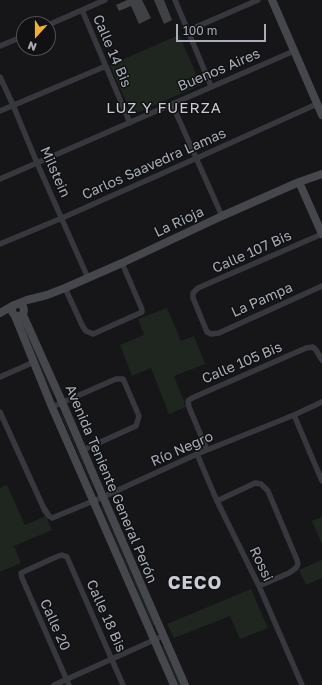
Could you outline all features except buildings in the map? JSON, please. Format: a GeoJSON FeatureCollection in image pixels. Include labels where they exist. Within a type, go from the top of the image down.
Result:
{"type":"FeatureCollection","features":[{"type":"Feature","properties":{"kind":"main road"},"geometry":{"type":"LineString","coordinates":[[272,0],[322,115]]}},
{"type":"Feature","properties":{"kind":"main road","name":"La Rioja"},"geometry":{"type":"LineString","coordinates":[[0,318],[19,314],[48,296],[65,288],[222,216],[299,182],[322,174]]}},
{"type":"Feature","properties":{"kind":"main road"},"geometry":{"type":"LineString","coordinates":[[299,182],[322,234]]}},
{"type":"Feature","properties":{"kind":"main road","name":"La Rioja"},"geometry":{"type":"LineString","coordinates":[[0,313],[26,300],[48,296]]}},
{"type":"Feature","properties":{"kind":"main road"},"geometry":{"type":"LineString","coordinates":[[16,304],[23,306],[19,314],[11,310],[16,304]]}},
{"type":"Feature","properties":{"kind":"main road","name":"Avenida Teniente General Perón"},"geometry":{"type":"LineString","coordinates":[[19,314],[34,362],[52,406],[174,685]]}},
{"type":"Feature","properties":{"kind":"main road","name":"Avenida Teniente General Perón"},"geometry":{"type":"LineString","coordinates":[[19,314],[62,402],[185,685]]}},
{"type":"Feature","properties":{"kind":"street"},"geometry":{"type":"LineString","coordinates":[[56,21],[105,0]]}},
{"type":"Feature","properties":{"kind":"street"},"geometry":{"type":"LineString","coordinates":[[175,0],[211,86]]}},
{"type":"Feature","properties":{"kind":"street"},"geometry":{"type":"LineString","coordinates":[[187,31],[258,0]]}},
{"type":"Feature","properties":{"kind":"street","name":"Calle 14 Bis"},"geometry":{"type":"LineString","coordinates":[[82,10],[130,123]]}},
{"type":"Feature","properties":{"kind":"street"},"geometry":{"type":"LineString","coordinates":[[0,46],[16,39]]}},
{"type":"Feature","properties":{"kind":"street","name":"Buenos Aires"},"geometry":{"type":"LineString","coordinates":[[0,179],[294,51]]}},
{"type":"Feature","properties":{"kind":"street"},"geometry":{"type":"LineString","coordinates":[[0,111],[106,66]]}},
{"type":"Feature","properties":{"kind":"street","name":"Milstein"},"geometry":{"type":"LineString","coordinates":[[0,77],[88,278]]}},
{"type":"Feature","properties":{"kind":"street"},"geometry":{"type":"LineString","coordinates":[[172,104],[222,216]]}},
{"type":"Feature","properties":{"kind":"street","name":"Carlos Saavedra Lamas"},"geometry":{"type":"LineString","coordinates":[[0,244],[62,218],[317,104]]}},
{"type":"Feature","properties":{"kind":"street","name":"Calle 107 Bis"},"geometry":{"type":"LineString","coordinates":[[211,334],[207,332],[193,298],[193,293],[198,288],[322,234]]}},
{"type":"Feature","properties":{"kind":"street"},"geometry":{"type":"LineString","coordinates":[[65,288],[82,327],[92,334],[142,312],[122,263]]}},
{"type":"Feature","properties":{"kind":"street","name":"La Pampa"},"geometry":{"type":"LineString","coordinates":[[211,334],[219,333],[322,286]]}},
{"type":"Feature","properties":{"kind":"street","name":"Calle 105 Bis"},"geometry":{"type":"LineString","coordinates":[[207,450],[188,407],[188,401],[306,348],[313,347],[322,360]]}},
{"type":"Feature","properties":{"kind":"street"},"geometry":{"type":"LineString","coordinates":[[0,377],[34,362]]}},
{"type":"Feature","properties":{"kind":"street"},"geometry":{"type":"LineString","coordinates":[[52,406],[116,379],[123,379],[139,416],[136,426],[83,450]]}},
{"type":"Feature","properties":{"kind":"street","name":"Río Negro"},"geometry":{"type":"LineString","coordinates":[[52,518],[197,454],[294,415],[322,402]]}},
{"type":"Feature","properties":{"kind":"street"},"geometry":{"type":"LineString","coordinates":[[0,412],[44,508]]}},
{"type":"Feature","properties":{"kind":"street"},"geometry":{"type":"LineString","coordinates":[[294,415],[322,481]]}},
{"type":"Feature","properties":{"kind":"street","name":"Rossi"},"geometry":{"type":"LineString","coordinates":[[197,454],[217,501],[259,586],[302,685]]}},
{"type":"Feature","properties":{"kind":"street"},"geometry":{"type":"LineString","coordinates":[[217,501],[255,483],[261,484],[268,491],[298,564],[296,568],[289,573],[259,586]]}},
{"type":"Feature","properties":{"kind":"street","name":"Calle 18 Bis"},"geometry":{"type":"LineString","coordinates":[[21,573],[56,557],[62,555],[67,557],[123,685]]}},
{"type":"Feature","properties":{"kind":"street","name":"Calle 20"},"geometry":{"type":"LineString","coordinates":[[21,573],[68,683]]}},
{"type":"Feature","properties":{"kind":"street"},"geometry":{"type":"LineString","coordinates":[[54,685],[68,683],[163,636]]}},
{"type":"Feature","properties":{"kind":"shaded area"},"geometry":{"type":"Polygon","coordinates":[[[179,35],[201,85],[132,115],[110,65],[179,35]]]}},
{"type":"Feature","properties":{"kind":"shaded area"},"geometry":{"type":"Polygon","coordinates":[[[167,308],[181,341],[194,336],[205,364],[174,376],[186,407],[169,414],[151,368],[132,376],[120,345],[144,335],[138,319],[167,308]]]}},
{"type":"Feature","properties":{"kind":"shaded area"},"geometry":{"type":"Polygon","coordinates":[[[21,321],[54,395],[53,395],[21,321]]]}},
{"type":"Feature","properties":{"kind":"shaded area"},"geometry":{"type":"Polygon","coordinates":[[[61,412],[94,487],[60,413],[61,412]]]}},
{"type":"Feature","properties":{"kind":"shaded area"},"geometry":{"type":"Polygon","coordinates":[[[7,485],[25,525],[46,516],[52,530],[14,546],[21,563],[0,572],[0,488],[7,485]]]}},
{"type":"Feature","properties":{"kind":"shaded area"},"geometry":{"type":"Polygon","coordinates":[[[101,506],[155,625],[153,626],[101,506]]]}},
{"type":"Feature","properties":{"kind":"shaded area"},"geometry":{"type":"Polygon","coordinates":[[[322,517],[322,544],[312,521],[322,517]]]}},
{"type":"Feature","properties":{"kind":"shaded area"},"geometry":{"type":"Polygon","coordinates":[[[322,560],[322,578],[306,585],[299,570],[322,560]]]}},
{"type":"Feature","properties":{"kind":"shaded area"},"geometry":{"type":"Polygon","coordinates":[[[251,589],[268,628],[240,639],[230,616],[174,638],[167,624],[251,589]]]}},
{"type":"Feature","properties":{"kind":"shaded area"},"geometry":{"type":"Polygon","coordinates":[[[163,646],[181,685],[179,685],[162,647],[163,646]]]}},
{"type":"Feature","properties":{"kind":"district","name":"LUZ Y FUERZA"},"geometry":{"type":"Point","coordinates":[164,108]}},
{"type":"Feature","properties":{"kind":"district","name":"CECO"},"geometry":{"type":"Point","coordinates":[195,583]}}]}
